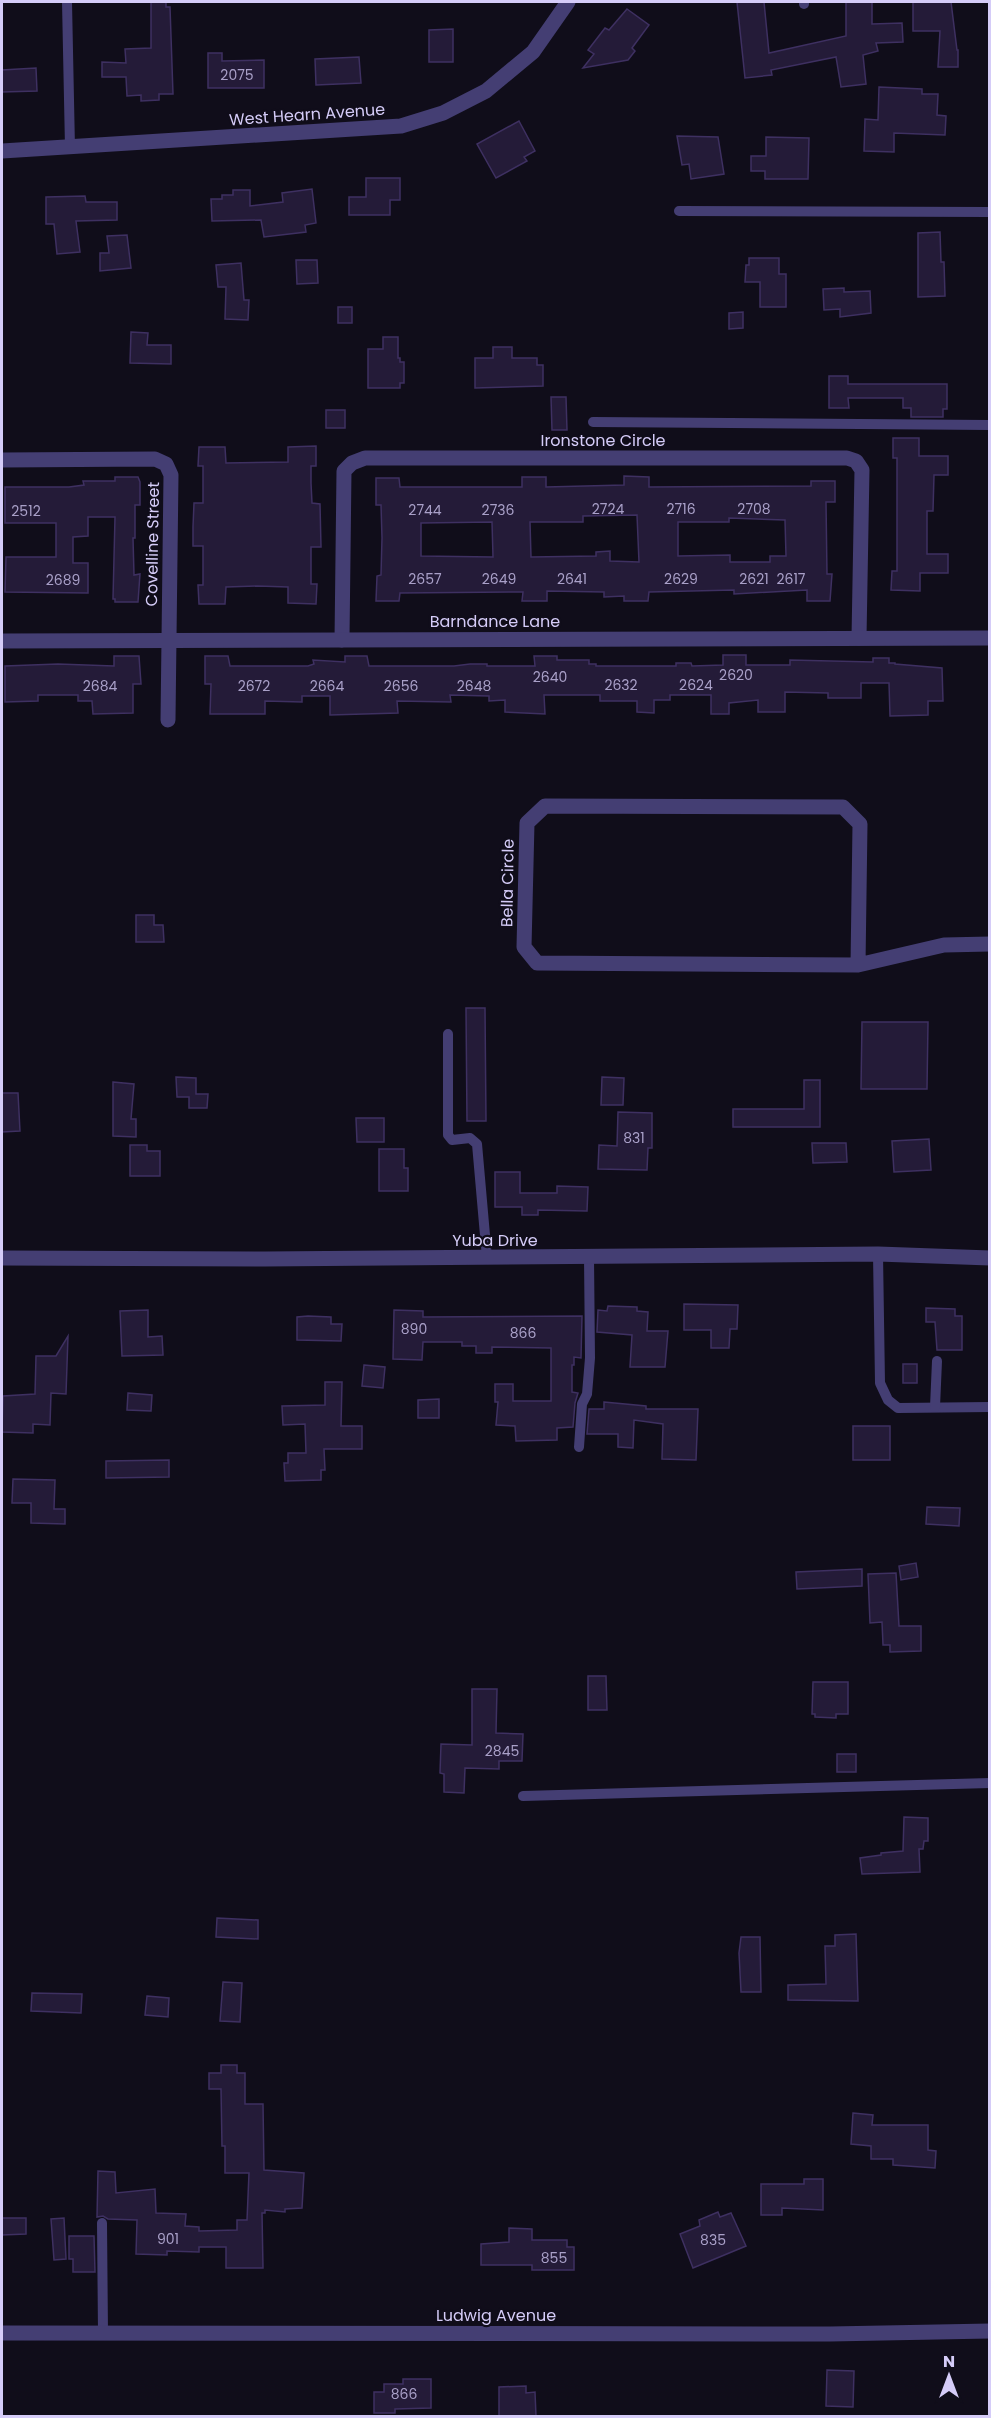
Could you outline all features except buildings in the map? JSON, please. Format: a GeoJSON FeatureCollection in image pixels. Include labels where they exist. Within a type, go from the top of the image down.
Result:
{"type":"FeatureCollection","features":[{"type":"Feature","properties":{"kind":"street","name":"West Hearn Avenue"},"geometry":{"type":"LineString","coordinates":[[2,151],[401,126],[443,113],[486,91],[533,52],[568,2]]}},
{"type":"Feature","properties":{"kind":"street","name":"Ironstone Circle"},"geometry":{"type":"LineString","coordinates":[[342,640],[344,471],[365,458],[847,458],[856,461],[862,470],[859,638]]}},
{"type":"Feature","properties":{"kind":"street","name":"Covelline Street"},"geometry":{"type":"LineString","coordinates":[[2,460],[155,459],[166,464],[171,475],[168,720]]}},
{"type":"Feature","properties":{"kind":"street","name":"Barndance Lane"},"geometry":{"type":"LineString","coordinates":[[2,641],[990,638]]}},
{"type":"Feature","properties":{"kind":"street","name":"Bella Circle"},"geometry":{"type":"LineString","coordinates":[[858,965],[860,824],[843,807],[545,806],[527,823],[524,947],[537,963],[858,965],[944,945],[990,944]]}},
{"type":"Feature","properties":{"kind":"street","name":"Yuba Drive"},"geometry":{"type":"LineString","coordinates":[[2,1258],[487,1258],[878,1254],[990,1258]]}},
{"type":"Feature","properties":{"kind":"street","name":"Ludwig Avenue"},"geometry":{"type":"LineString","coordinates":[[2,2333],[830,2334],[990,2331]]}},
{"type":"Feature","properties":{"kind":"lane"},"geometry":{"type":"LineString","coordinates":[[67,2],[70,148]]}},
{"type":"Feature","properties":{"kind":"lane"},"geometry":{"type":"LineString","coordinates":[[679,211],[990,212]]}},
{"type":"Feature","properties":{"kind":"lane"},"geometry":{"type":"LineString","coordinates":[[593,422],[990,425]]}},
{"type":"Feature","properties":{"kind":"lane"},"geometry":{"type":"LineString","coordinates":[[448,1034],[448,1135],[452,1140],[470,1138],[477,1144],[487,1258]]}},
{"type":"Feature","properties":{"kind":"lane"},"geometry":{"type":"LineString","coordinates":[[878,1254],[880,1383],[888,1400],[898,1408],[990,1407]]}},
{"type":"Feature","properties":{"kind":"lane"},"geometry":{"type":"LineString","coordinates":[[579,1447],[582,1404],[588,1394],[590,1358],[589,1257]]}},
{"type":"Feature","properties":{"kind":"lane"},"geometry":{"type":"LineString","coordinates":[[934,1407],[937,1361]]}},
{"type":"Feature","properties":{"kind":"lane"},"geometry":{"type":"LineString","coordinates":[[524,1796],[990,1783]]}},
{"type":"Feature","properties":{"kind":"lane"},"geometry":{"type":"LineString","coordinates":[[102,2223],[103,2333]]}}]}
